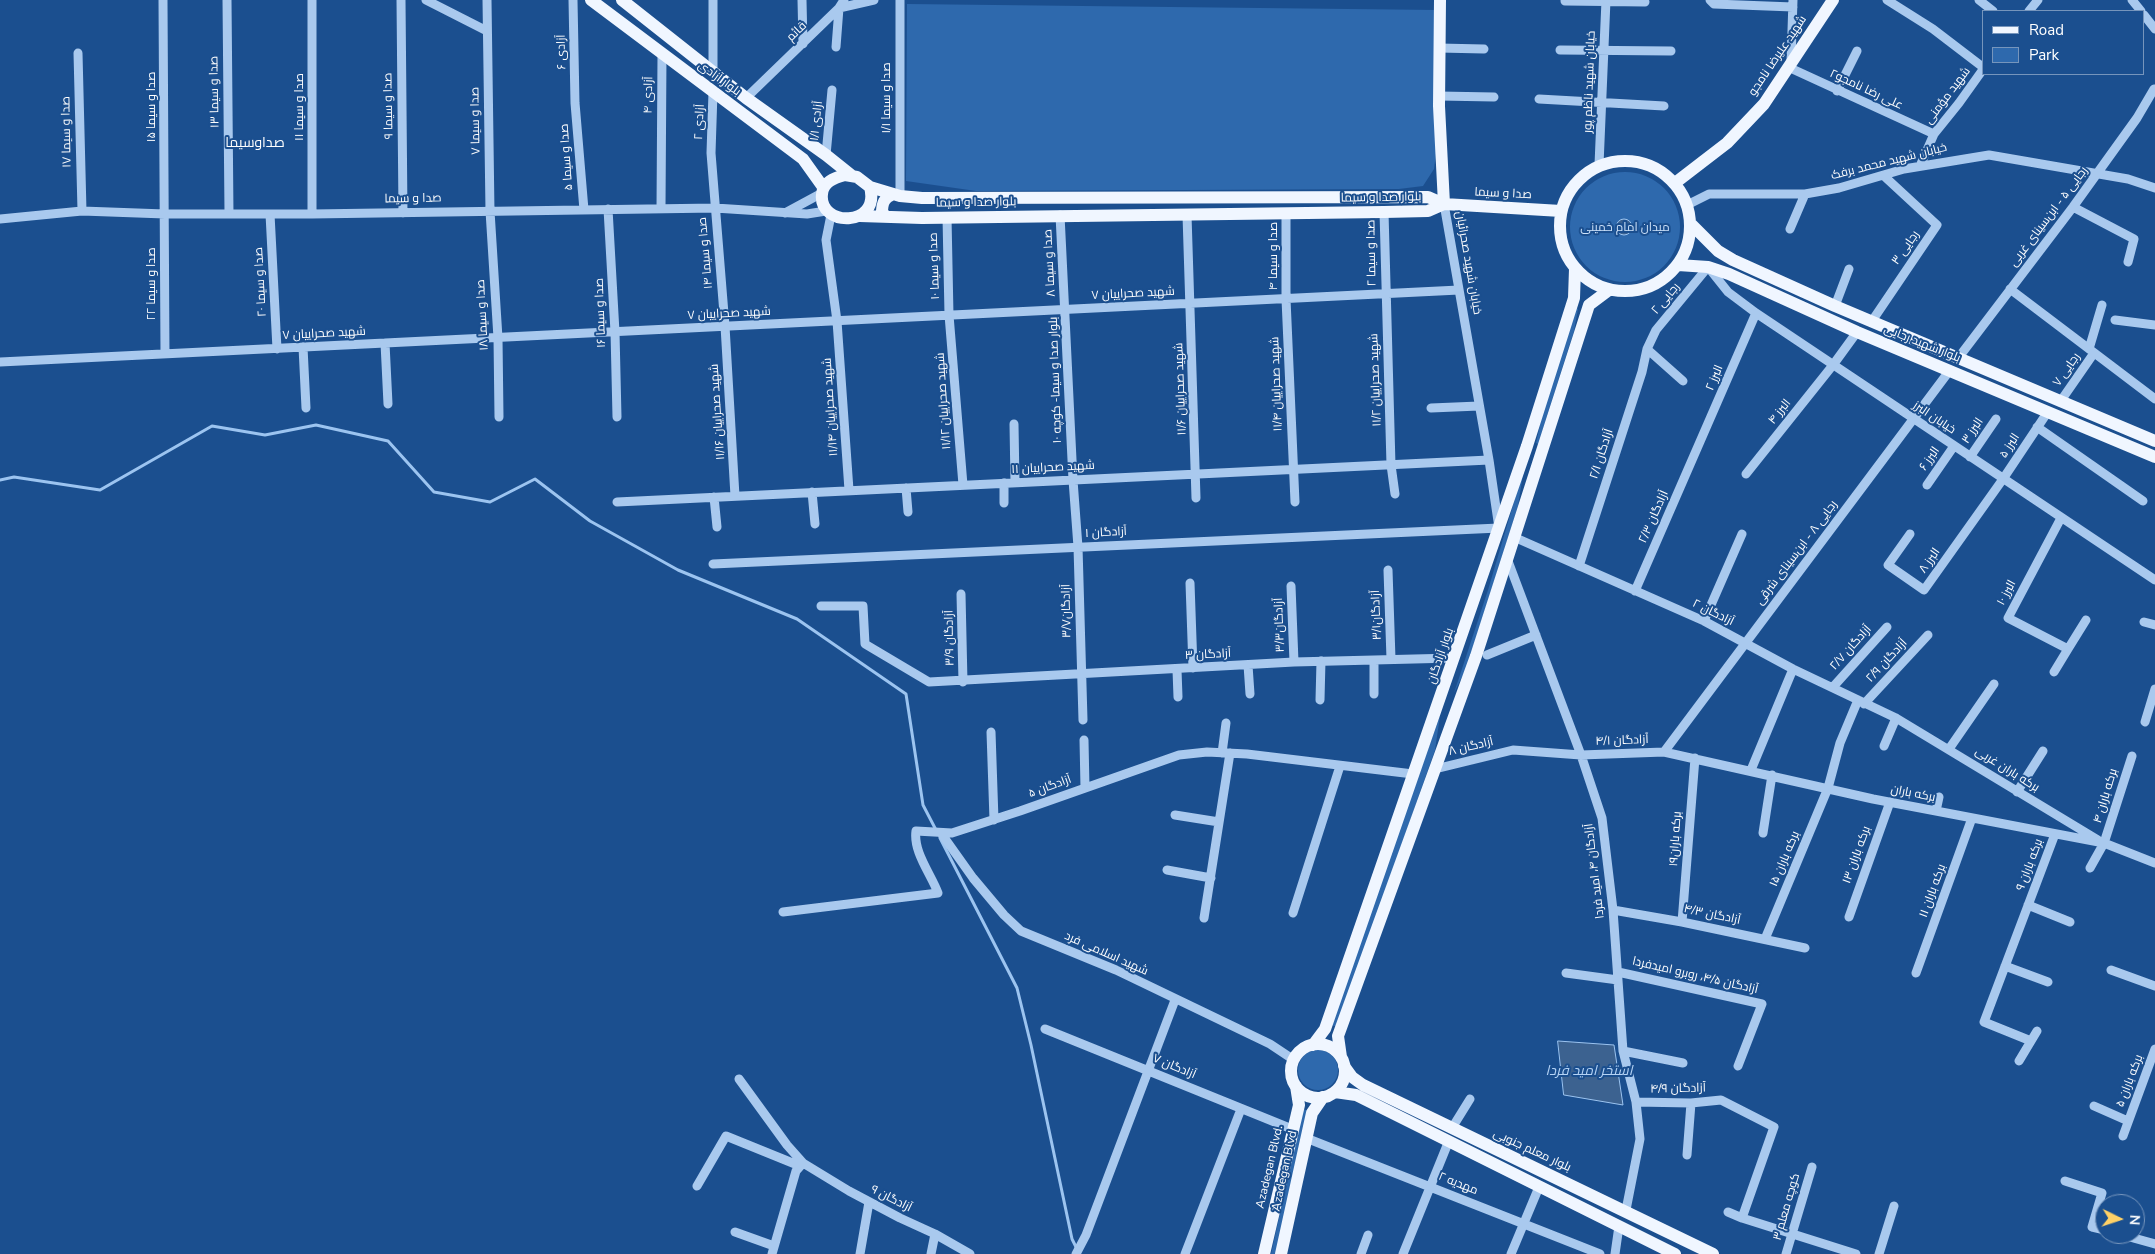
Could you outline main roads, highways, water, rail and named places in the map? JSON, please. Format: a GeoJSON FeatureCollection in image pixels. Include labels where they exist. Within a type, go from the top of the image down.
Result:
{"type":"FeatureCollection","features":[{"type":"Feature","properties":{"kind":"main road","name":"بلوار آزادی"},"geometry":{"type":"LineString","coordinates":[[591,0],[803,160],[822,190]]}},
{"type":"Feature","properties":{"kind":"main road","name":"بلوار آزادی"},"geometry":{"type":"LineString","coordinates":[[622,0],[746,98],[851,175]]}},
{"type":"Feature","properties":{"kind":"main road","name":"خیابان شهید صحرائیان"},"geometry":{"type":"LineString","coordinates":[[1440,0],[1439,96],[1444,204]]}},
{"type":"Feature","properties":{"kind":"main road","name":"شهید علیرضا نامجو"},"geometry":{"type":"LineString","coordinates":[[1674,183],[1727,143],[1764,104],[1833,0]]}},
{"type":"Feature","properties":{"kind":"main road"},"geometry":{"type":"LineString","coordinates":[[1619,160],[1640,162],[1659,170],[1674,183],[1687,205],[1690,236],[1686,252],[1678,265],[1664,279],[1647,288],[1628,292],[1609,290],[1590,282],[1575,269],[1564,251],[1559,232],[1561,211],[1569,192],[1582,176],[1599,165],[1619,160]]}},
{"type":"Feature","properties":{"kind":"main road"},"geometry":{"type":"LineString","coordinates":[[851,175],[865,182],[870,187],[872,200],[865,213],[860,216],[845,217],[829,213],[822,202],[822,190],[830,180],[851,175]]}},
{"type":"Feature","properties":{"kind":"main road","name":"بلوار صدا و سیما"},"geometry":{"type":"LineString","coordinates":[[870,187],[897,195],[922,198],[1428,197],[1444,204]]}},
{"type":"Feature","properties":{"kind":"main road"},"geometry":{"type":"LineString","coordinates":[[887,217],[882,213],[883,202],[886,198],[897,195]]}},
{"type":"Feature","properties":{"kind":"main road","name":"بلوار صدا و سیما"},"geometry":{"type":"LineString","coordinates":[[860,216],[946,217],[1384,212],[1428,211],[1444,204]]}},
{"type":"Feature","properties":{"kind":"main road","name":"صدا و سیما"},"geometry":{"type":"LineString","coordinates":[[1444,204],[1561,211]]}},
{"type":"Feature","properties":{"kind":"main road","name":"بلوار شهید رجایی"},"geometry":{"type":"LineString","coordinates":[[1690,223],[1718,250],[1733,260],[1836,306],[2155,441]]}},
{"type":"Feature","properties":{"kind":"main road","name":"بلوار شهید رجایی"},"geometry":{"type":"LineString","coordinates":[[1678,265],[1708,267],[1730,274],[1857,332],[1950,370],[2046,413],[2155,457]]}},
{"type":"Feature","properties":{"kind":"main road","name":"بلوار آزادگان"},"geometry":{"type":"LineString","coordinates":[[1313,1045],[1324,1029],[1440,702],[1522,461],[1574,298],[1575,269]]}},
{"type":"Feature","properties":{"kind":"main road"},"geometry":{"type":"LineString","coordinates":[[1329,1094],[1342,1083],[1342,1062],[1338,1036],[1457,708],[1516,538],[1589,305],[1609,290]]}},
{"type":"Feature","properties":{"kind":"main road"},"geometry":{"type":"LineString","coordinates":[[1950,370],[1959,357]]}},
{"type":"Feature","properties":{"kind":"main road"},"geometry":{"type":"LineString","coordinates":[[1527,446],[1542,452]]}},
{"type":"Feature","properties":{"kind":"main road"},"geometry":{"type":"LineString","coordinates":[[1522,461],[1537,466]]}},
{"type":"Feature","properties":{"kind":"main road"},"geometry":{"type":"LineString","coordinates":[[1440,702],[1457,708]]}},
{"type":"Feature","properties":{"kind":"main road"},"geometry":{"type":"LineString","coordinates":[[1342,1062],[1330,1047],[1322,1044],[1313,1045],[1299,1052],[1294,1060],[1292,1074],[1296,1086],[1306,1095],[1314,1098],[1329,1094],[1356,1095],[1448,1143],[1672,1253]]}},
{"type":"Feature","properties":{"kind":"main road","name":"بلوار معلم جنوبی"},"geometry":{"type":"LineString","coordinates":[[1342,1062],[1352,1077],[1363,1085],[1626,1210],[1713,1254]]}},
{"type":"Feature","properties":{"kind":"main road","name":"Azadegan Blvd."},"geometry":{"type":"LineString","coordinates":[[1264,1254],[1299,1105],[1296,1086]]}},
{"type":"Feature","properties":{"kind":"main road","name":"َAzadegan Blvd"},"geometry":{"type":"LineString","coordinates":[[1282,1254],[1312,1113],[1329,1094]]}},
{"type":"Feature","properties":{"kind":"main road"},"geometry":{"type":"LineString","coordinates":[[1507,1172],[1514,1157]]}},
{"type":"Feature","properties":{"kind":"water"},"geometry":{"type":"Polygon","coordinates":[[[1624,219],[1630,221],[1632,227],[1630,233],[1624,235],[1618,233],[1616,227],[1618,221],[1624,219]]]}},
{"type":"Feature","properties":{"kind":"water","name":"استخر امید فردا"},"geometry":{"type":"Polygon","coordinates":[[[1558,1041],[1614,1045],[1623,1105],[1564,1095],[1558,1041]]]}},
{"type":"Feature","properties":{"kind":"waterway"},"geometry":{"type":"LineString","coordinates":[[0,480],[14,477],[100,490],[212,426],[265,435],[316,425],[388,441],[434,492],[490,502],[535,479],[590,521],[678,570],[797,619],[906,694],[923,805],[936,830]]}},
{"type":"Feature","properties":{"kind":"waterway"},"geometry":{"type":"LineString","coordinates":[[940,838],[1017,988],[1072,1239],[1077,1249]]}},
{"type":"Feature","properties":{"kind":"district","name":"صداوسیما"},"geometry":{"type":"Point","coordinates":[255,144]}},
{"type":"Feature","properties":{"kind":"park label","name":"میدان امام خمینی"},"geometry":{"type":"Point","coordinates":[1625,228]}}]}
